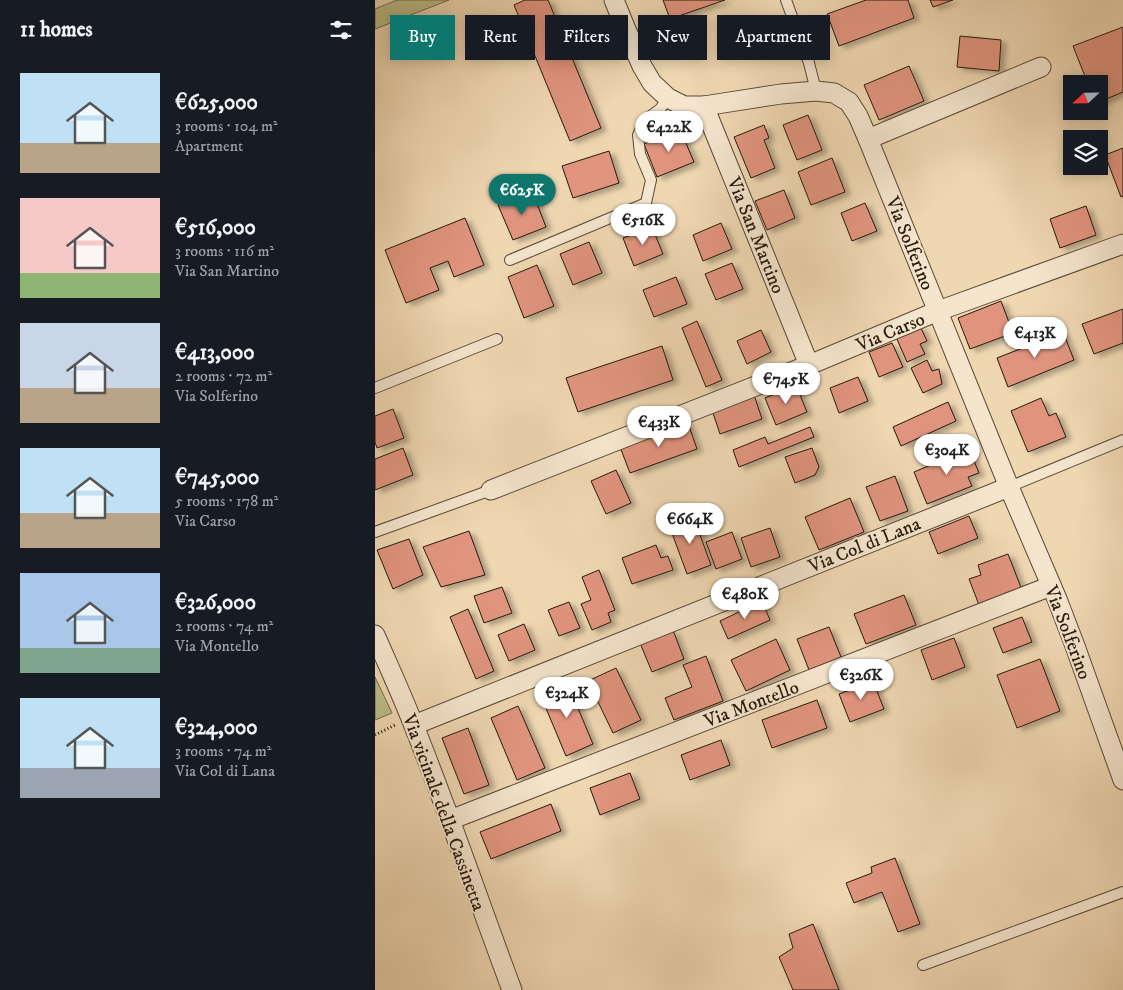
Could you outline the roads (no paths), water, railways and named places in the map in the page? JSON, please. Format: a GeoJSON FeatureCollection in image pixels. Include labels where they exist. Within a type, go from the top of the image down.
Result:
{"type":"FeatureCollection","features":[{"type":"Feature","properties":{"kind":"street","name":"Via Solferino"},"geometry":{"type":"LineString","coordinates":[[614,0],[641,66],[652,84],[668,98],[684,106],[704,106],[781,94],[817,91],[834,92],[849,102],[868,139],[1051,586],[1075,646],[1123,780]]}},
{"type":"Feature","properties":{"kind":"street"},"geometry":{"type":"LineString","coordinates":[[868,139],[1041,67]]}},
{"type":"Feature","properties":{"kind":"street","name":"Via San Martino"},"geometry":{"type":"LineString","coordinates":[[704,106],[809,364]]}},
{"type":"Feature","properties":{"kind":"street","name":"Via Carso"},"geometry":{"type":"LineString","coordinates":[[491,490],[938,311],[1123,244]]}},
{"type":"Feature","properties":{"kind":"street","name":"Via Col di Lana"},"geometry":{"type":"LineString","coordinates":[[414,725],[1009,486]]}},
{"type":"Feature","properties":{"kind":"street","name":"Via Montello"},"geometry":{"type":"LineString","coordinates":[[450,820],[1051,586]]}},
{"type":"Feature","properties":{"kind":"street","name":"Via vicinale della Cassinetta"},"geometry":{"type":"LineString","coordinates":[[375,635],[414,725],[511,990]]}},
{"type":"Feature","properties":{"kind":"lane"},"geometry":{"type":"LineString","coordinates":[[786,0],[817,91]]}},
{"type":"Feature","properties":{"kind":"lane"},"geometry":{"type":"LineString","coordinates":[[510,260],[646,203],[651,180],[640,154],[638,136],[645,120],[660,108],[668,98]]}},
{"type":"Feature","properties":{"kind":"lane"},"geometry":{"type":"LineString","coordinates":[[375,388],[497,339]]}},
{"type":"Feature","properties":{"kind":"lane"},"geometry":{"type":"LineString","coordinates":[[1009,486],[1123,440]]}},
{"type":"Feature","properties":{"kind":"lane"},"geometry":{"type":"LineString","coordinates":[[375,532],[491,490]]}},
{"type":"Feature","properties":{"kind":"lane"},"geometry":{"type":"LineString","coordinates":[[923,965],[1123,892]]}}]}
